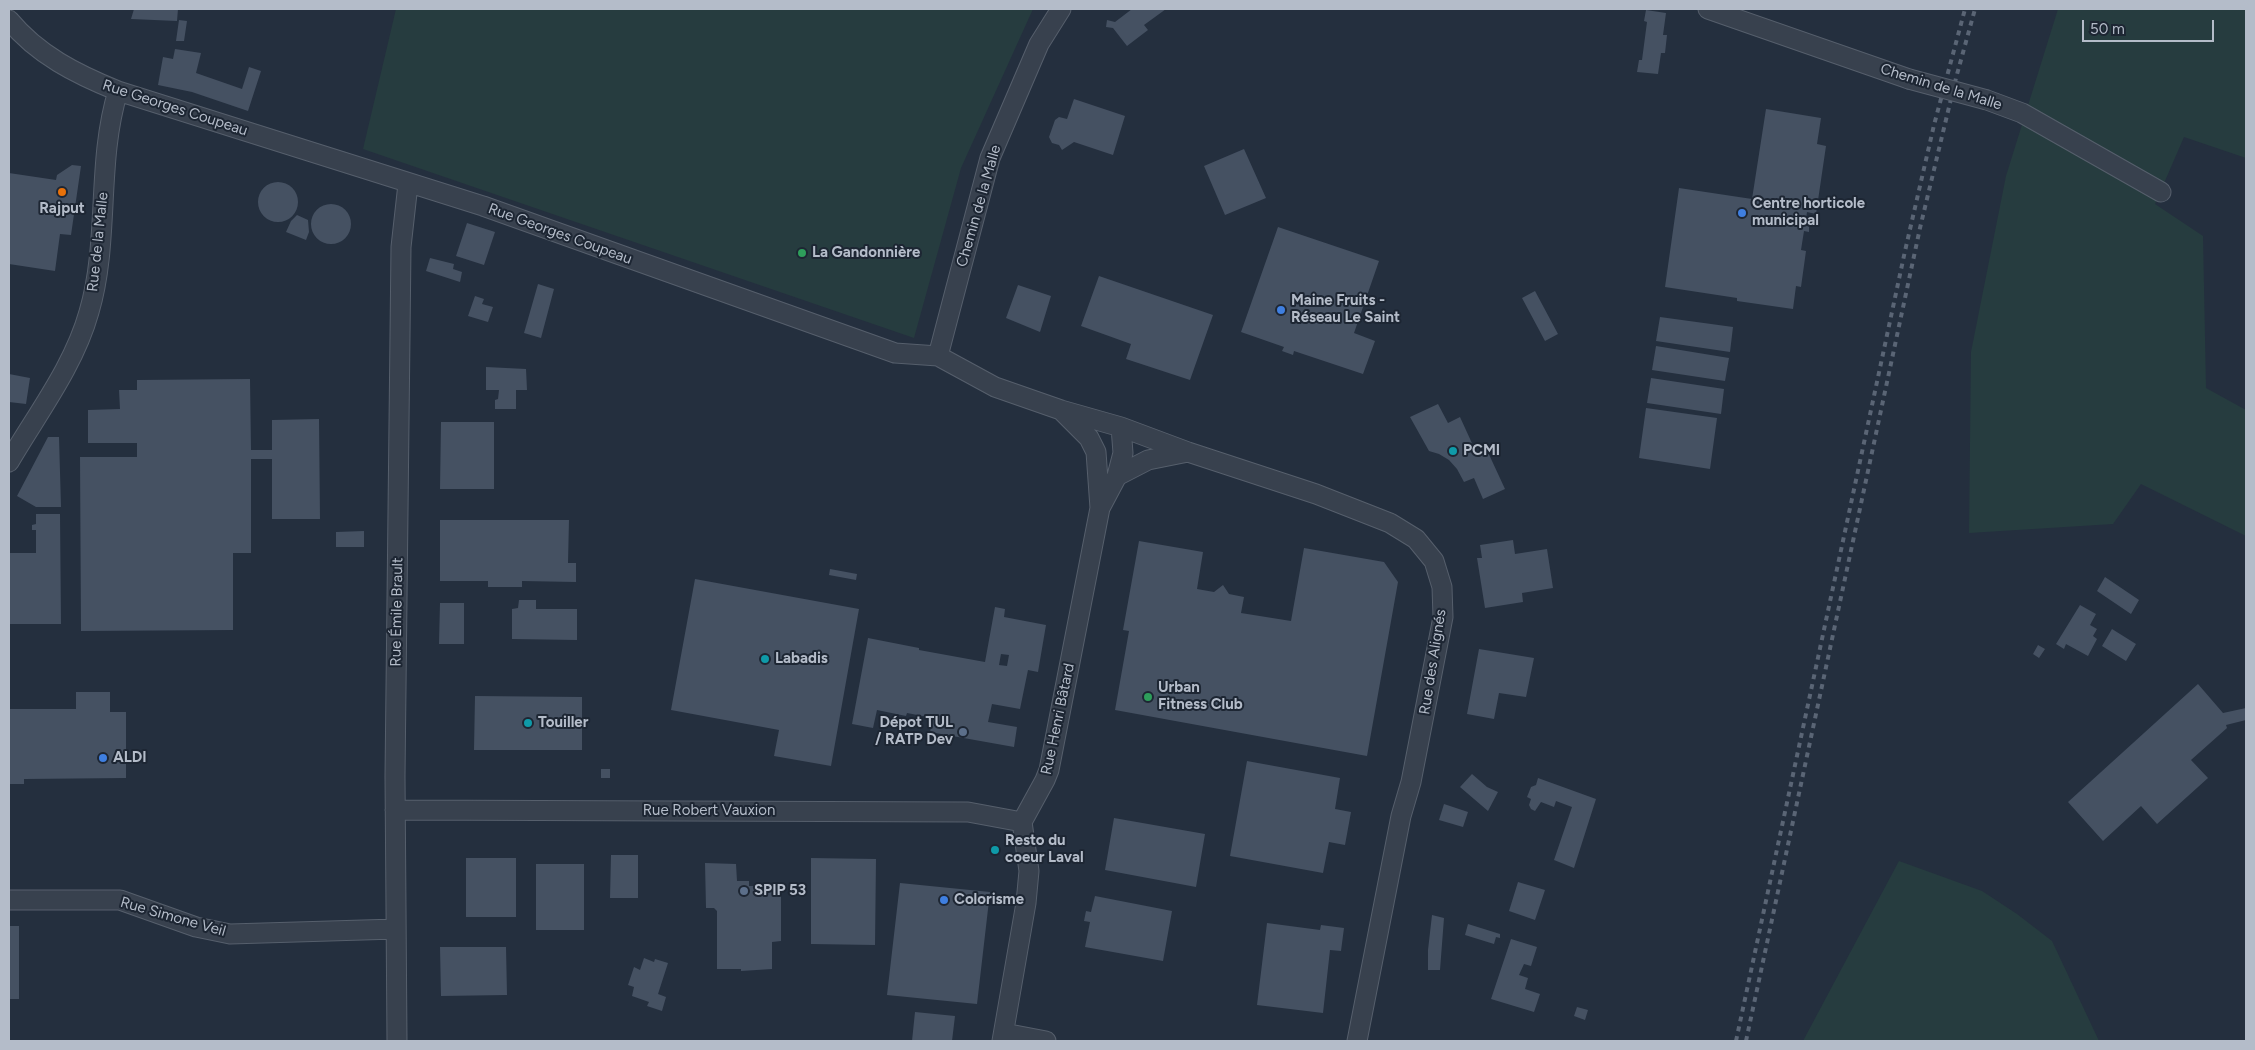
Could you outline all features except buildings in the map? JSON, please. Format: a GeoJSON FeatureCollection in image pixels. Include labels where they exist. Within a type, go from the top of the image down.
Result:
{"type":"FeatureCollection","features":[{"type":"Feature","properties":{"kind":"street","name":"Chemin de la Malle"},"geometry":{"type":"LineString","coordinates":[[938,356],[990,158],[1039,44],[1061,9]]}},
{"type":"Feature","properties":{"kind":"street","name":"Chemin de la Malle"},"geometry":{"type":"LineString","coordinates":[[1708,9],[1910,79],[1987,100],[2022,113],[2161,192]]}},
{"type":"Feature","properties":{"kind":"street","name":"Rue Georges Coupeau"},"geometry":{"type":"LineString","coordinates":[[9,20],[46,56],[87,79],[118,91],[408,184],[483,206],[895,353],[938,356],[995,387],[1061,410],[1121,427]]}},
{"type":"Feature","properties":{"kind":"street","name":"Rue de la Malle"},"geometry":{"type":"LineString","coordinates":[[9,462],[75,351],[90,312],[98,270],[106,160],[113,108],[118,91]]}},
{"type":"Feature","properties":{"kind":"street","name":"Rue Émile Brault"},"geometry":{"type":"LineString","coordinates":[[397,1041],[396,810],[401,247],[408,184]]}},
{"type":"Feature","properties":{"kind":"street"},"geometry":{"type":"LineString","coordinates":[[1061,410],[1089,438],[1106,448],[1148,460]]}},
{"type":"Feature","properties":{"kind":"street","name":"Rue des Alignés"},"geometry":{"type":"LineString","coordinates":[[1121,427],[1188,452],[1316,494],[1390,523],[1416,539],[1434,561],[1442,588],[1443,618],[1411,782],[1401,816],[1357,1041]]}},
{"type":"Feature","properties":{"kind":"street","name":"Rue Henri Bâtard"},"geometry":{"type":"LineString","coordinates":[[1022,822],[1046,780],[1049,770],[1100,508],[1117,476],[1124,453],[1121,427]]}},
{"type":"Feature","properties":{"kind":"street"},"geometry":{"type":"LineString","coordinates":[[1089,438],[1096,452],[1098,464],[1100,508]]}},
{"type":"Feature","properties":{"kind":"street"},"geometry":{"type":"LineString","coordinates":[[1117,476],[1148,460],[1188,452]]}},
{"type":"Feature","properties":{"kind":"street","name":"Rue Robert Vauxion"},"geometry":{"type":"LineString","coordinates":[[396,810],[968,812],[1022,822]]}},
{"type":"Feature","properties":{"kind":"street"},"geometry":{"type":"LineString","coordinates":[[1022,822],[1029,871],[1026,903],[1003,1037],[1046,1041]]}},
{"type":"Feature","properties":{"kind":"street","name":"Rue Simone Veil"},"geometry":{"type":"LineString","coordinates":[[9,900],[120,900],[196,927],[230,934],[396,929]]}},
{"type":"Feature","properties":{"kind":"green space","name":"La Gandonnière"},"geometry":{"type":"Polygon","coordinates":[[[396,9],[1033,9],[961,168],[914,338],[363,149],[396,9]]]}},
{"type":"Feature","properties":{"kind":"green space"},"geometry":{"type":"Polygon","coordinates":[[[2058,9],[2246,9],[2246,158],[2184,137],[2155,204],[2203,236],[2206,388],[2246,410],[2246,536],[2141,484],[2113,524],[1969,533],[1971,352],[2006,176],[2058,9]]]}},
{"type":"Feature","properties":{"kind":"green space"},"geometry":{"type":"Polygon","coordinates":[[[1899,861],[1982,891],[2017,914],[2052,941],[2099,1041],[1803,1041],[1899,861]]]}},
{"type":"Feature","properties":{"kind":"railway"},"geometry":{"type":"LineString","coordinates":[[1736,1041],[1905,251],[1934,125],[1965,9]]}},
{"type":"Feature","properties":{"kind":"railway"},"geometry":{"type":"LineString","coordinates":[[1746,1041],[1920,228],[1956,78],[1975,9]]}},
{"type":"Feature","properties":{"kind":"place","name":"Rajput"},"geometry":{"type":"Point","coordinates":[62,192]}},
{"type":"Feature","properties":{"kind":"place","name":"Centre horticole municipal"},"geometry":{"type":"Point","coordinates":[1742,213]}},
{"type":"Feature","properties":{"kind":"place","name":"La Gandonnière"},"geometry":{"type":"Point","coordinates":[802,253]}},
{"type":"Feature","properties":{"kind":"place","name":"Maine Fruits - Réseau Le Saint"},"geometry":{"type":"Point","coordinates":[1281,310]}},
{"type":"Feature","properties":{"kind":"place","name":"PCMI"},"geometry":{"type":"Point","coordinates":[1453,451]}},
{"type":"Feature","properties":{"kind":"place","name":"Labadis"},"geometry":{"type":"Point","coordinates":[765,659]}},
{"type":"Feature","properties":{"kind":"place","name":"Urban Fitness Club"},"geometry":{"type":"Point","coordinates":[1148,697]}},
{"type":"Feature","properties":{"kind":"place","name":"Touiller"},"geometry":{"type":"Point","coordinates":[528,723]}},
{"type":"Feature","properties":{"kind":"place","name":"Dépot TUL / RATP Dev"},"geometry":{"type":"Point","coordinates":[963,732]}},
{"type":"Feature","properties":{"kind":"place","name":"ALDI"},"geometry":{"type":"Point","coordinates":[103,758]}},
{"type":"Feature","properties":{"kind":"place","name":"Resto du coeur Laval"},"geometry":{"type":"Point","coordinates":[995,850]}},
{"type":"Feature","properties":{"kind":"place","name":"SPIP 53"},"geometry":{"type":"Point","coordinates":[744,891]}},
{"type":"Feature","properties":{"kind":"place","name":"Colorisme"},"geometry":{"type":"Point","coordinates":[944,900]}}]}
